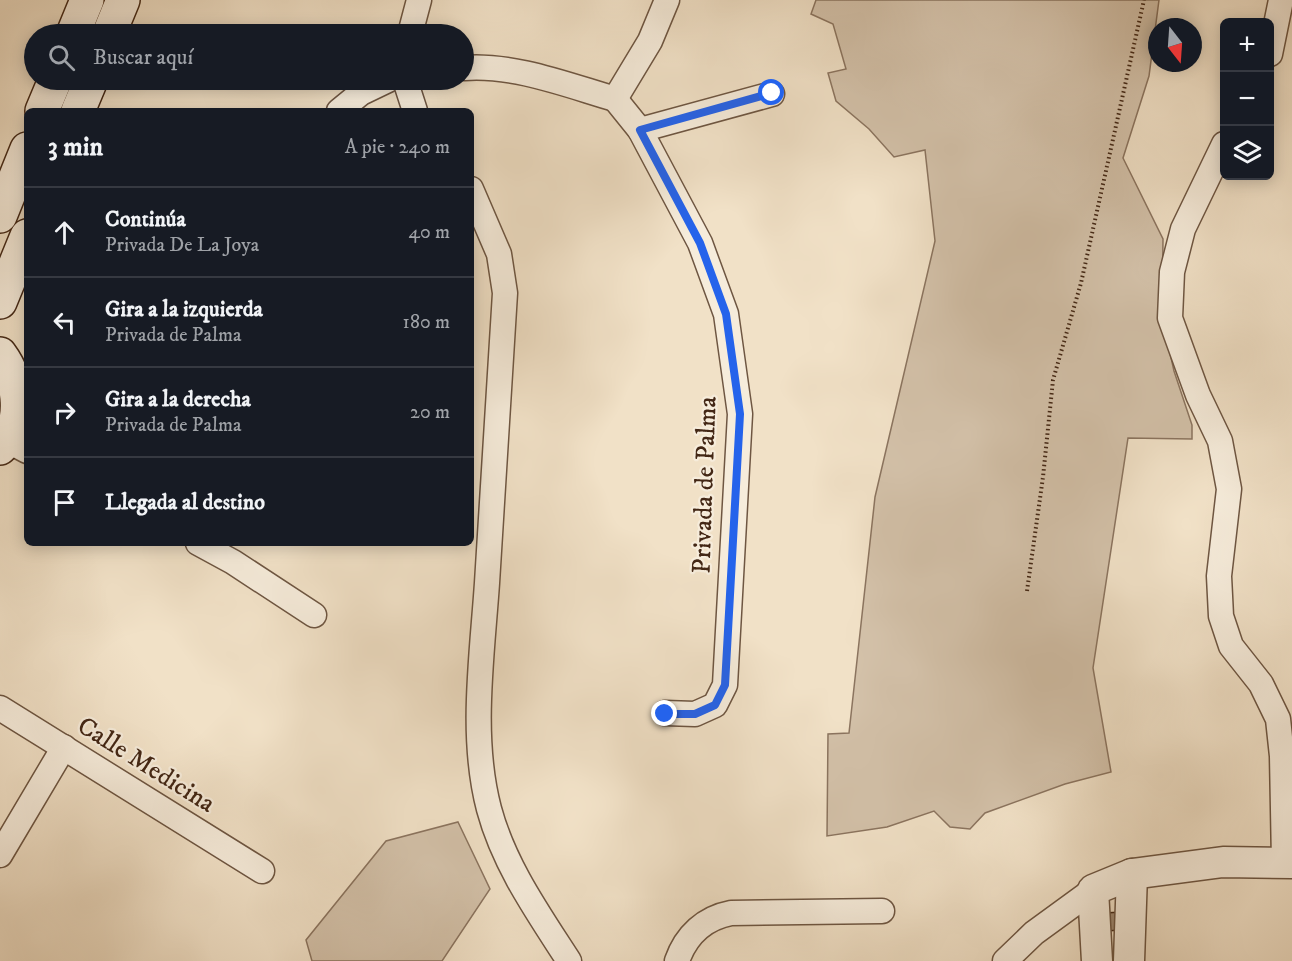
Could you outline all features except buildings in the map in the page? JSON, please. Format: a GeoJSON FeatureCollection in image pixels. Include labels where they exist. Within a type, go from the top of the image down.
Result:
{"type":"FeatureCollection","features":[{"type":"Feature","properties":{"kind":"main road"},"geometry":{"type":"LineString","coordinates":[[77,24],[87,0]]}},
{"type":"Feature","properties":{"kind":"main road"},"geometry":{"type":"LineString","coordinates":[[113,24],[123,0]]}},
{"type":"Feature","properties":{"kind":"main road"},"geometry":{"type":"LineString","coordinates":[[43,108],[51,90]]}},
{"type":"Feature","properties":{"kind":"main road"},"geometry":{"type":"LineString","coordinates":[[79,108],[87,90]]}},
{"type":"Feature","properties":{"kind":"main road"},"geometry":{"type":"LineString","coordinates":[[0,216],[24,156]]}},
{"type":"Feature","properties":{"kind":"main road"},"geometry":{"type":"LineString","coordinates":[[0,302],[24,243]]}},
{"type":"Feature","properties":{"kind":"main road"},"geometry":{"type":"LineString","coordinates":[[0,354],[9,367],[17,389],[12,447]]}},
{"type":"Feature","properties":{"kind":"street"},"geometry":{"type":"LineString","coordinates":[[413,24],[419,0]]}},
{"type":"Feature","properties":{"kind":"street"},"geometry":{"type":"LineString","coordinates":[[474,67],[540,77],[615,99],[650,41],[667,0]]}},
{"type":"Feature","properties":{"kind":"street"},"geometry":{"type":"LineString","coordinates":[[1278,53],[1281,0]]}},
{"type":"Feature","properties":{"kind":"street"},"geometry":{"type":"LineString","coordinates":[[343,108],[367,90]]}},
{"type":"Feature","properties":{"kind":"street"},"geometry":{"type":"LineString","coordinates":[[408,90],[414,108]]}},
{"type":"Feature","properties":{"kind":"street"},"geometry":{"type":"LineString","coordinates":[[640,130],[772,93]]}},
{"type":"Feature","properties":{"kind":"street","name":"Privada de Palma"},"geometry":{"type":"LineString","coordinates":[[615,99],[640,130],[700,243],[726,314],[740,414],[725,685],[715,705],[695,714],[665,714]]}},
{"type":"Feature","properties":{"kind":"street"},"geometry":{"type":"LineString","coordinates":[[1005,961],[1034,933],[1093,890],[1132,874],[1223,862],[1288,862],[1278,719],[1261,684],[1231,645],[1221,616],[1219,576],[1229,489],[1220,441],[1198,395],[1170,318],[1173,272],[1184,229],[1220,152]]}},
{"type":"Feature","properties":{"kind":"street"},"geometry":{"type":"LineString","coordinates":[[474,196],[500,254],[506,292],[480,686],[481,772],[490,810],[505,853],[537,911],[569,961]]}},
{"type":"Feature","properties":{"kind":"street"},"geometry":{"type":"LineString","coordinates":[[209,546],[234,553],[314,615]]}},
{"type":"Feature","properties":{"kind":"street","name":"Calle Medicina"},"geometry":{"type":"LineString","coordinates":[[0,708],[261,871]]}},
{"type":"Feature","properties":{"kind":"street"},"geometry":{"type":"LineString","coordinates":[[0,855],[64,747]]}},
{"type":"Feature","properties":{"kind":"street"},"geometry":{"type":"LineString","coordinates":[[1093,890],[1097,956],[1128,954],[1132,874]]}},
{"type":"Feature","properties":{"kind":"street"},"geometry":{"type":"LineString","coordinates":[[677,961],[681,948],[697,929],[714,916],[882,911]]}},
{"type":"Feature","properties":{"kind":"path"},"geometry":{"type":"LineString","coordinates":[[1027,591],[1043,477],[1053,380],[1082,283],[1144,0]]}},
{"type":"Feature","properties":{"kind":"shaded area"},"geometry":{"type":"Polygon","coordinates":[[[816,0],[1159,0],[1157,18],[1148,18],[1149,76],[1123,158],[1163,239],[1162,317],[1174,371],[1192,425],[1192,439],[1128,438],[1093,668],[1111,772],[1065,784],[985,813],[970,829],[950,827],[934,811],[887,827],[827,836],[828,734],[849,733],[875,497],[935,241],[925,150],[894,157],[869,129],[836,101],[828,73],[846,69],[833,24],[811,14],[816,0]]]}},
{"type":"Feature","properties":{"kind":"shaded area"},"geometry":{"type":"Polygon","coordinates":[[[458,822],[490,889],[442,961],[312,961],[306,940],[386,841],[458,822]]]}},
{"type":"Feature","properties":{"kind":"route"},"geometry":{"type":"LineString","coordinates":[[665,714],[695,714],[715,705],[725,685],[740,414],[726,314],[700,243],[640,130],[772,93]]}}]}
